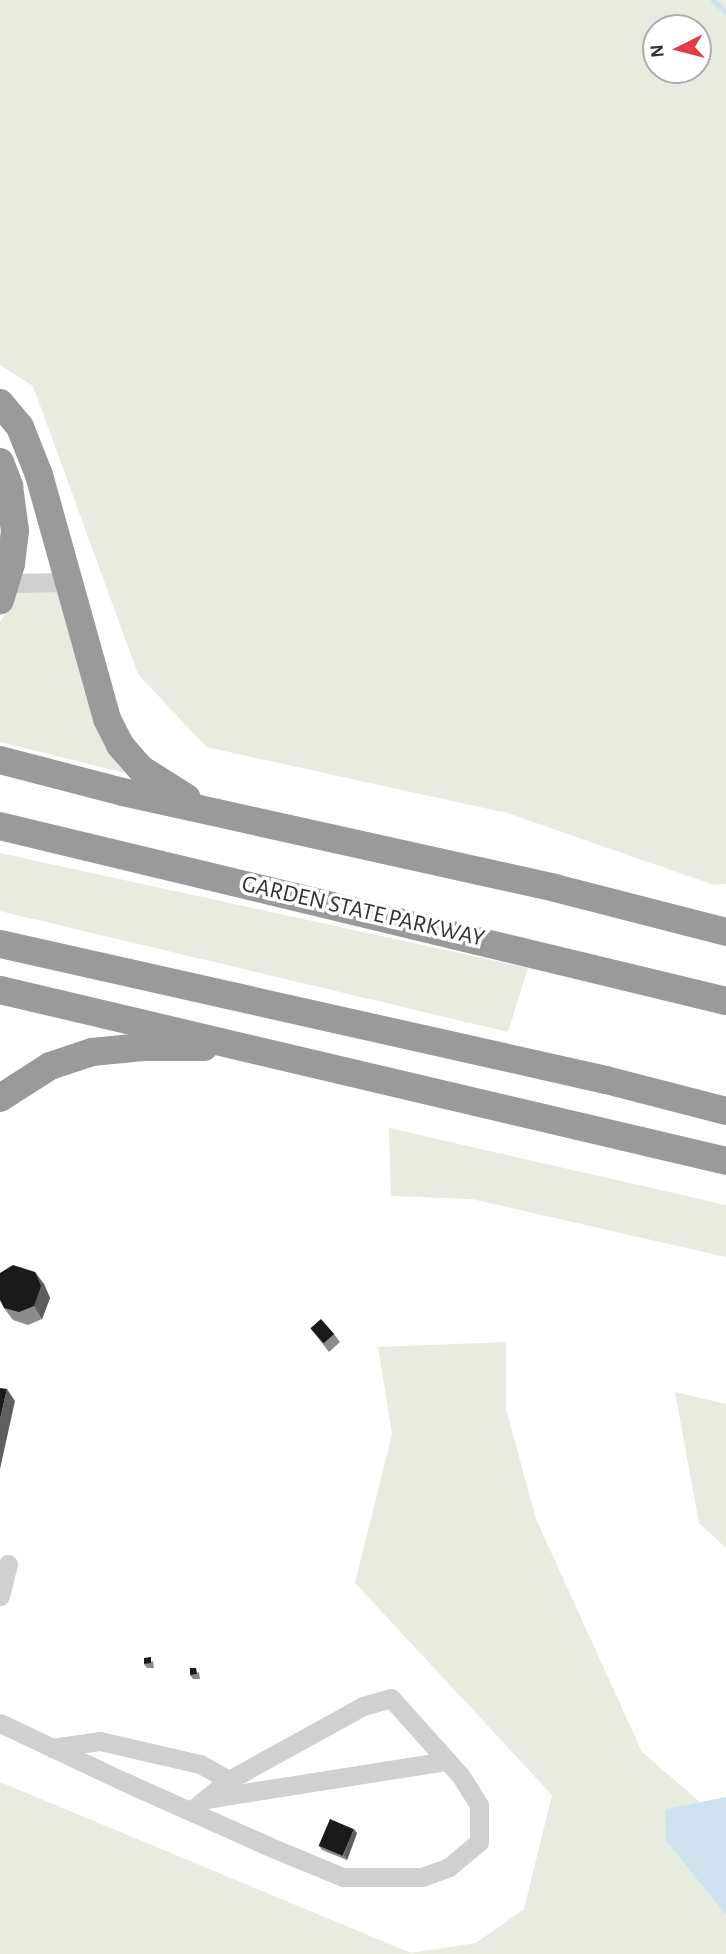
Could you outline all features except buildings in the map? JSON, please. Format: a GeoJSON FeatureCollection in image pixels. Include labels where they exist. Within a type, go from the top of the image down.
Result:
{"type":"FeatureCollection","features":[{"type":"Feature","properties":{"kind":"highway"},"geometry":{"type":"LineString","coordinates":[[0,403],[20,427],[39,475],[98,694],[120,745],[141,769],[170,790],[214,812]]}},
{"type":"Feature","properties":{"kind":"highway"},"geometry":{"type":"LineString","coordinates":[[0,462],[9,486],[15,531],[4,591]]}},
{"type":"Feature","properties":{"kind":"highway"},"geometry":{"type":"LineString","coordinates":[[0,760],[214,812],[555,888],[726,932]]}},
{"type":"Feature","properties":{"kind":"highway","name":"GARDEN STATE PARKWAY"},"geometry":{"type":"LineString","coordinates":[[0,826],[726,1001]]}},
{"type":"Feature","properties":{"kind":"highway"},"geometry":{"type":"LineString","coordinates":[[555,888],[726,915]]}},
{"type":"Feature","properties":{"kind":"highway"},"geometry":{"type":"LineString","coordinates":[[0,944],[606,1080],[726,1111]]}},
{"type":"Feature","properties":{"kind":"highway"},"geometry":{"type":"LineString","coordinates":[[0,990],[252,1047],[726,1161]]}},
{"type":"Feature","properties":{"kind":"highway"},"geometry":{"type":"LineString","coordinates":[[0,1098],[50,1066],[107,1049],[252,1047]]}},
{"type":"Feature","properties":{"kind":"lane"},"geometry":{"type":"LineString","coordinates":[[4,591],[67,582]]}},
{"type":"Feature","properties":{"kind":"lane"},"geometry":{"type":"LineString","coordinates":[[0,1595],[8,1564]]}},
{"type":"Feature","properties":{"kind":"lane"},"geometry":{"type":"LineString","coordinates":[[0,1723],[52,1748],[198,1805],[343,1877],[422,1877],[449,1867],[478,1842],[479,1805],[447,1761],[391,1698],[363,1706],[229,1780],[198,1805]]}},
{"type":"Feature","properties":{"kind":"lane"},"geometry":{"type":"LineString","coordinates":[[52,1748],[100,1741],[200,1764],[229,1780]]}},
{"type":"Feature","properties":{"kind":"lane"},"geometry":{"type":"LineString","coordinates":[[198,1805],[447,1761]]}},
{"type":"Feature","properties":{"kind":"shaded area"},"geometry":{"type":"Polygon","coordinates":[[[0,0],[726,0],[726,884],[714,885],[507,813],[206,747],[138,674],[33,386],[0,365],[0,0]]]}},
{"type":"Feature","properties":{"kind":"shaded area"},"geometry":{"type":"Polygon","coordinates":[[[19,590],[57,592],[125,773],[0,742],[0,622],[19,590]]]}},
{"type":"Feature","properties":{"kind":"shaded area"},"geometry":{"type":"Polygon","coordinates":[[[0,853],[528,968],[508,1032],[0,911],[0,853]]]}},
{"type":"Feature","properties":{"kind":"shaded area"},"geometry":{"type":"Polygon","coordinates":[[[389,1128],[726,1205],[726,1257],[472,1199],[391,1196],[389,1128]]]}},
{"type":"Feature","properties":{"kind":"shaded area"},"geometry":{"type":"Polygon","coordinates":[[[506,1342],[506,1409],[536,1519],[642,1752],[700,1802],[665,1809],[666,1841],[726,1915],[726,1954],[0,1954],[0,1782],[411,1953],[476,1943],[524,1909],[552,1795],[355,1583],[392,1434],[378,1347],[506,1342]]]}},
{"type":"Feature","properties":{"kind":"shaded area"},"geometry":{"type":"Polygon","coordinates":[[[675,1392],[726,1404],[726,1548],[699,1523],[675,1392]]]}},
{"type":"Feature","properties":{"kind":"water"},"geometry":{"type":"Polygon","coordinates":[[[726,1797],[726,1915],[666,1841],[665,1809],[726,1797]]]}},
{"type":"Feature","properties":{"kind":"waterway"},"geometry":{"type":"LineString","coordinates":[[713,0],[726,12]]}}]}
